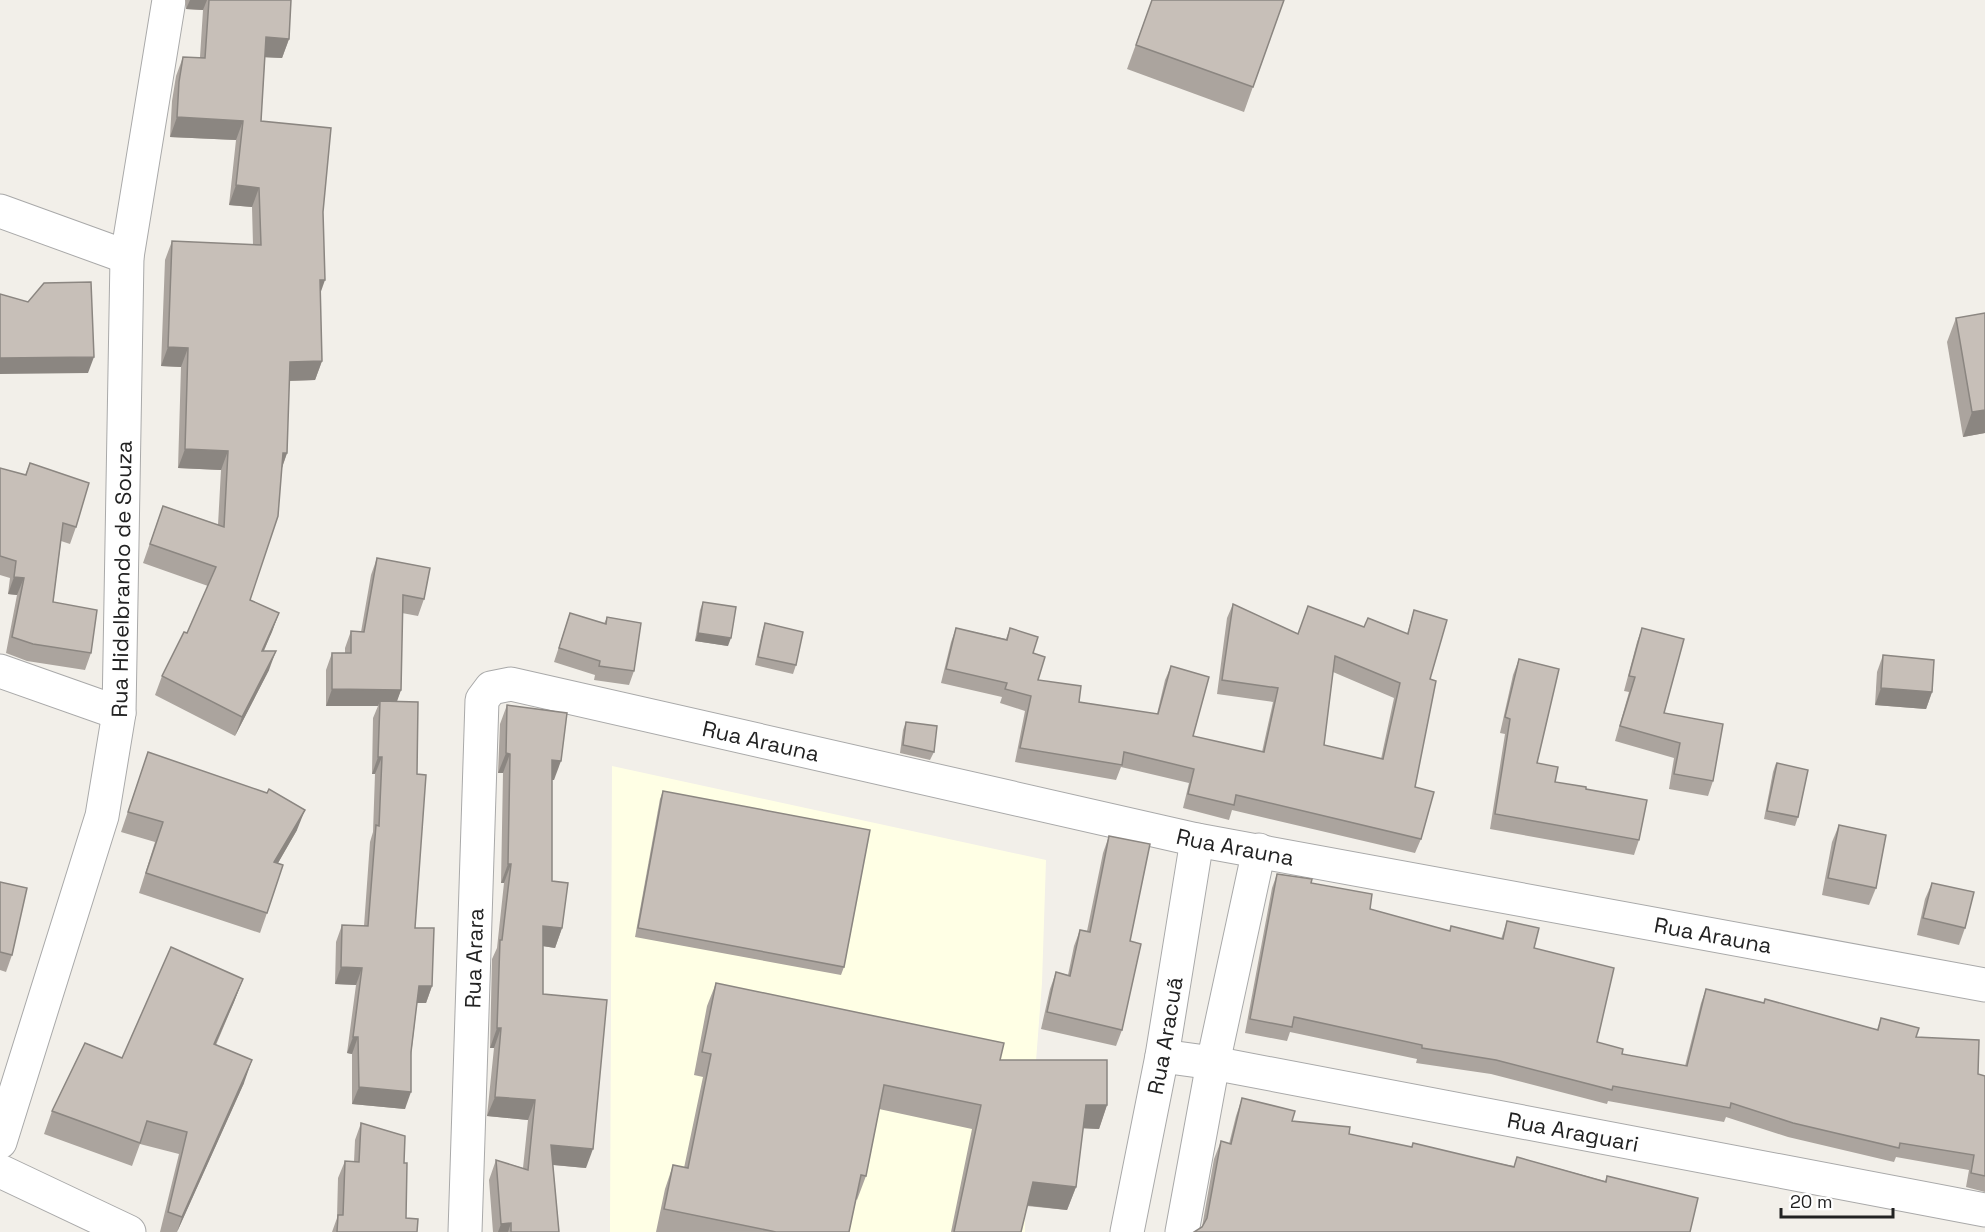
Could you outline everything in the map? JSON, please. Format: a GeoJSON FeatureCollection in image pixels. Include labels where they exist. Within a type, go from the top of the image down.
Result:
{"type":"FeatureCollection","features":[{"type":"Feature","properties":{"kind":"street","name":"Rua Hidelbrando de Souza"},"geometry":{"type":"LineString","coordinates":[[0,1142],[102,816],[119,713],[127,257],[169,0]]}},
{"type":"Feature","properties":{"kind":"street"},"geometry":{"type":"LineString","coordinates":[[0,211],[127,257]]}},
{"type":"Feature","properties":{"kind":"street"},"geometry":{"type":"LineString","coordinates":[[0,670],[119,713]]}},
{"type":"Feature","properties":{"kind":"street","name":"Rua Arauna"},"geometry":{"type":"LineString","coordinates":[[492,688],[511,684],[1197,840],[1985,985]]}},
{"type":"Feature","properties":{"kind":"street","name":"Rua Arara"},"geometry":{"type":"LineString","coordinates":[[465,1232],[483,700],[492,688]]}},
{"type":"Feature","properties":{"kind":"street","name":"Rua Aracuã"},"geometry":{"type":"LineString","coordinates":[[1127,1232],[1162,1056],[1197,840]]}},
{"type":"Feature","properties":{"kind":"street"},"geometry":{"type":"LineString","coordinates":[[1182,1232],[1214,1063],[1259,850]]}},
{"type":"Feature","properties":{"kind":"street","name":"Rua Araguari"},"geometry":{"type":"LineString","coordinates":[[1162,1056],[1214,1063],[1985,1210]]}},
{"type":"Feature","properties":{"kind":"street"},"geometry":{"type":"LineString","coordinates":[[0,1171],[129,1232]]}},
{"type":"Feature","properties":{"kind":"shaded area"},"geometry":{"type":"Polygon","coordinates":[[[612,766],[1046,860],[1042,983],[1025,1204],[1025,1232],[610,1232],[612,766]]]}},
{"type":"Feature","properties":{"kind":"building"},"geometry":{"type":"Polygon","coordinates":[[[209,0],[291,0],[289,39],[266,37],[261,121],[331,128],[323,212],[325,280],[320,280],[322,361],[290,362],[287,453],[283,453],[278,516],[250,600],[279,613],[262,651],[276,651],[242,717],[162,676],[184,632],[187,633],[216,567],[150,544],[163,506],[224,527],[228,451],[185,449],[188,348],[168,347],[172,241],[261,245],[259,188],[236,185],[243,121],[177,117],[183,57],[205,58],[209,0]]]}},
{"type":"Feature","properties":{"kind":"building"},"geometry":{"type":"Polygon","coordinates":[[[1152,0],[1284,0],[1253,87],[1136,45],[1152,0]]]}},
{"type":"Feature","properties":{"kind":"building"},"geometry":{"type":"Polygon","coordinates":[[[91,282],[94,357],[0,358],[0,294],[28,302],[44,283],[91,282]]]}},
{"type":"Feature","properties":{"kind":"building"},"geometry":{"type":"Polygon","coordinates":[[[1985,313],[1985,410],[1972,412],[1956,318],[1985,313]]]}},
{"type":"Feature","properties":{"kind":"building"},"geometry":{"type":"Polygon","coordinates":[[[30,463],[89,483],[76,527],[63,523],[53,602],[97,610],[91,653],[33,644],[12,637],[24,578],[14,577],[16,561],[0,556],[0,468],[26,475],[30,463]]]}},
{"type":"Feature","properties":{"kind":"building"},"geometry":{"type":"Polygon","coordinates":[[[377,558],[430,568],[424,599],[403,595],[401,690],[332,689],[332,653],[351,653],[351,631],[364,632],[377,558]]]}},
{"type":"Feature","properties":{"kind":"building"},"geometry":{"type":"Polygon","coordinates":[[[703,602],[736,607],[731,638],[698,633],[703,602]]]}},
{"type":"Feature","properties":{"kind":"building"},"geometry":{"type":"Polygon","coordinates":[[[1233,604],[1298,634],[1308,606],[1364,627],[1368,618],[1408,634],[1414,610],[1447,620],[1430,679],[1436,681],[1415,787],[1434,792],[1421,839],[1236,795],[1234,805],[1188,794],[1194,769],[1124,752],[1122,765],[1020,748],[1031,696],[1005,689],[1007,683],[946,669],[956,628],[1007,640],[1010,628],[1038,637],[1033,653],[1045,657],[1038,680],[1081,686],[1079,702],[1158,714],[1171,666],[1209,677],[1193,736],[1264,752],[1278,688],[1222,680],[1233,604]],[[1335,656],[1324,745],[1383,759],[1400,683],[1335,656]]]}},
{"type":"Feature","properties":{"kind":"building"},"geometry":{"type":"Polygon","coordinates":[[[570,613],[606,624],[607,617],[641,623],[634,671],[599,666],[600,661],[559,648],[570,613]]]}},
{"type":"Feature","properties":{"kind":"building"},"geometry":{"type":"Polygon","coordinates":[[[765,623],[803,632],[796,665],[758,657],[765,623]]]}},
{"type":"Feature","properties":{"kind":"building"},"geometry":{"type":"Polygon","coordinates":[[[1642,628],[1684,639],[1664,713],[1723,724],[1713,781],[1674,774],[1680,743],[1620,726],[1635,677],[1629,676],[1642,628]]]}},
{"type":"Feature","properties":{"kind":"building"},"geometry":{"type":"Polygon","coordinates":[[[1883,655],[1934,660],[1932,692],[1881,688],[1883,655]]]}},
{"type":"Feature","properties":{"kind":"building"},"geometry":{"type":"Polygon","coordinates":[[[1519,659],[1559,669],[1537,763],[1558,767],[1555,782],[1647,800],[1639,840],[1495,814],[1510,719],[1505,717],[1519,659]]]}},
{"type":"Feature","properties":{"kind":"building"},"geometry":{"type":"Polygon","coordinates":[[[380,701],[418,702],[417,774],[426,775],[415,928],[434,928],[432,986],[419,986],[411,1052],[411,1092],[359,1087],[358,1037],[353,1037],[362,968],[341,967],[342,925],[368,926],[376,825],[379,826],[382,757],[378,757],[380,701]]]}},
{"type":"Feature","properties":{"kind":"building"},"geometry":{"type":"Polygon","coordinates":[[[507,705],[567,713],[561,761],[552,760],[552,881],[568,883],[562,928],[543,926],[543,994],[607,1000],[593,1149],[551,1145],[559,1232],[511,1232],[511,1223],[501,1224],[496,1160],[528,1170],[535,1100],[495,1097],[501,1028],[497,1028],[500,940],[502,940],[511,864],[508,864],[510,754],[506,753],[507,705]]]}},
{"type":"Feature","properties":{"kind":"building"},"geometry":{"type":"Polygon","coordinates":[[[906,722],[937,726],[934,752],[903,745],[906,722]]]}},
{"type":"Feature","properties":{"kind":"building"},"geometry":{"type":"Polygon","coordinates":[[[148,752],[267,793],[269,789],[305,810],[274,862],[283,865],[267,913],[146,873],[163,822],[128,812],[148,752]]]}},
{"type":"Feature","properties":{"kind":"building"},"geometry":{"type":"Polygon","coordinates":[[[1777,763],[1808,770],[1798,817],[1767,811],[1777,763]]]}},
{"type":"Feature","properties":{"kind":"building"},"geometry":{"type":"Polygon","coordinates":[[[663,791],[870,830],[844,967],[638,928],[663,791]]]}},
{"type":"Feature","properties":{"kind":"building"},"geometry":{"type":"Polygon","coordinates":[[[1839,825],[1886,835],[1876,888],[1828,878],[1839,825]]]}},
{"type":"Feature","properties":{"kind":"building"},"geometry":{"type":"Polygon","coordinates":[[[1109,836],[1150,844],[1130,941],[1141,944],[1122,1030],[1047,1012],[1056,972],[1070,976],[1080,930],[1090,932],[1109,836]]]}},
{"type":"Feature","properties":{"kind":"building"},"geometry":{"type":"Polygon","coordinates":[[[1277,874],[1312,879],[1311,883],[1372,894],[1370,909],[1450,931],[1451,926],[1503,939],[1507,921],[1539,928],[1534,948],[1614,968],[1597,1042],[1623,1049],[1622,1054],[1687,1066],[1706,989],[1764,1003],[1765,999],[1878,1030],[1881,1018],[1919,1028],[1916,1037],[1979,1040],[1978,1074],[1985,1076],[1985,1176],[1971,1173],[1974,1155],[1900,1143],[1899,1148],[1793,1123],[1731,1103],[1730,1108],[1613,1086],[1612,1090],[1496,1060],[1422,1048],[1422,1045],[1294,1017],[1292,1027],[1250,1019],[1277,874]]]}},
{"type":"Feature","properties":{"kind":"building"},"geometry":{"type":"Polygon","coordinates":[[[0,882],[27,888],[12,955],[0,952],[0,882]]]}},
{"type":"Feature","properties":{"kind":"building"},"geometry":{"type":"Polygon","coordinates":[[[1932,883],[1974,892],[1965,928],[1923,918],[1932,883]]]}},
{"type":"Feature","properties":{"kind":"building"},"geometry":{"type":"Polygon","coordinates":[[[171,947],[243,979],[214,1044],[252,1060],[182,1217],[168,1212],[187,1132],[147,1121],[140,1143],[52,1111],[85,1043],[122,1058],[171,947]]]}},
{"type":"Feature","properties":{"kind":"building"},"geometry":{"type":"Polygon","coordinates":[[[716,983],[1004,1043],[1000,1060],[1107,1060],[1107,1105],[1086,1105],[1076,1187],[1033,1182],[1021,1232],[954,1232],[981,1105],[884,1085],[866,1176],[861,1175],[849,1232],[776,1232],[664,1209],[673,1165],[688,1168],[711,1054],[702,1052],[716,983]]]}},
{"type":"Feature","properties":{"kind":"building"},"geometry":{"type":"Polygon","coordinates":[[[1242,1098],[1295,1111],[1292,1121],[1350,1127],[1349,1134],[1412,1147],[1413,1143],[1514,1167],[1517,1157],[1606,1182],[1607,1176],[1698,1198],[1690,1232],[1194,1232],[1202,1227],[1207,1218],[1221,1141],[1231,1144],[1242,1098]]]}},
{"type":"Feature","properties":{"kind":"building"},"geometry":{"type":"Polygon","coordinates":[[[361,1123],[405,1136],[406,1218],[418,1219],[417,1232],[337,1232],[338,1215],[343,1215],[345,1161],[359,1162],[361,1123]]]}}]}
